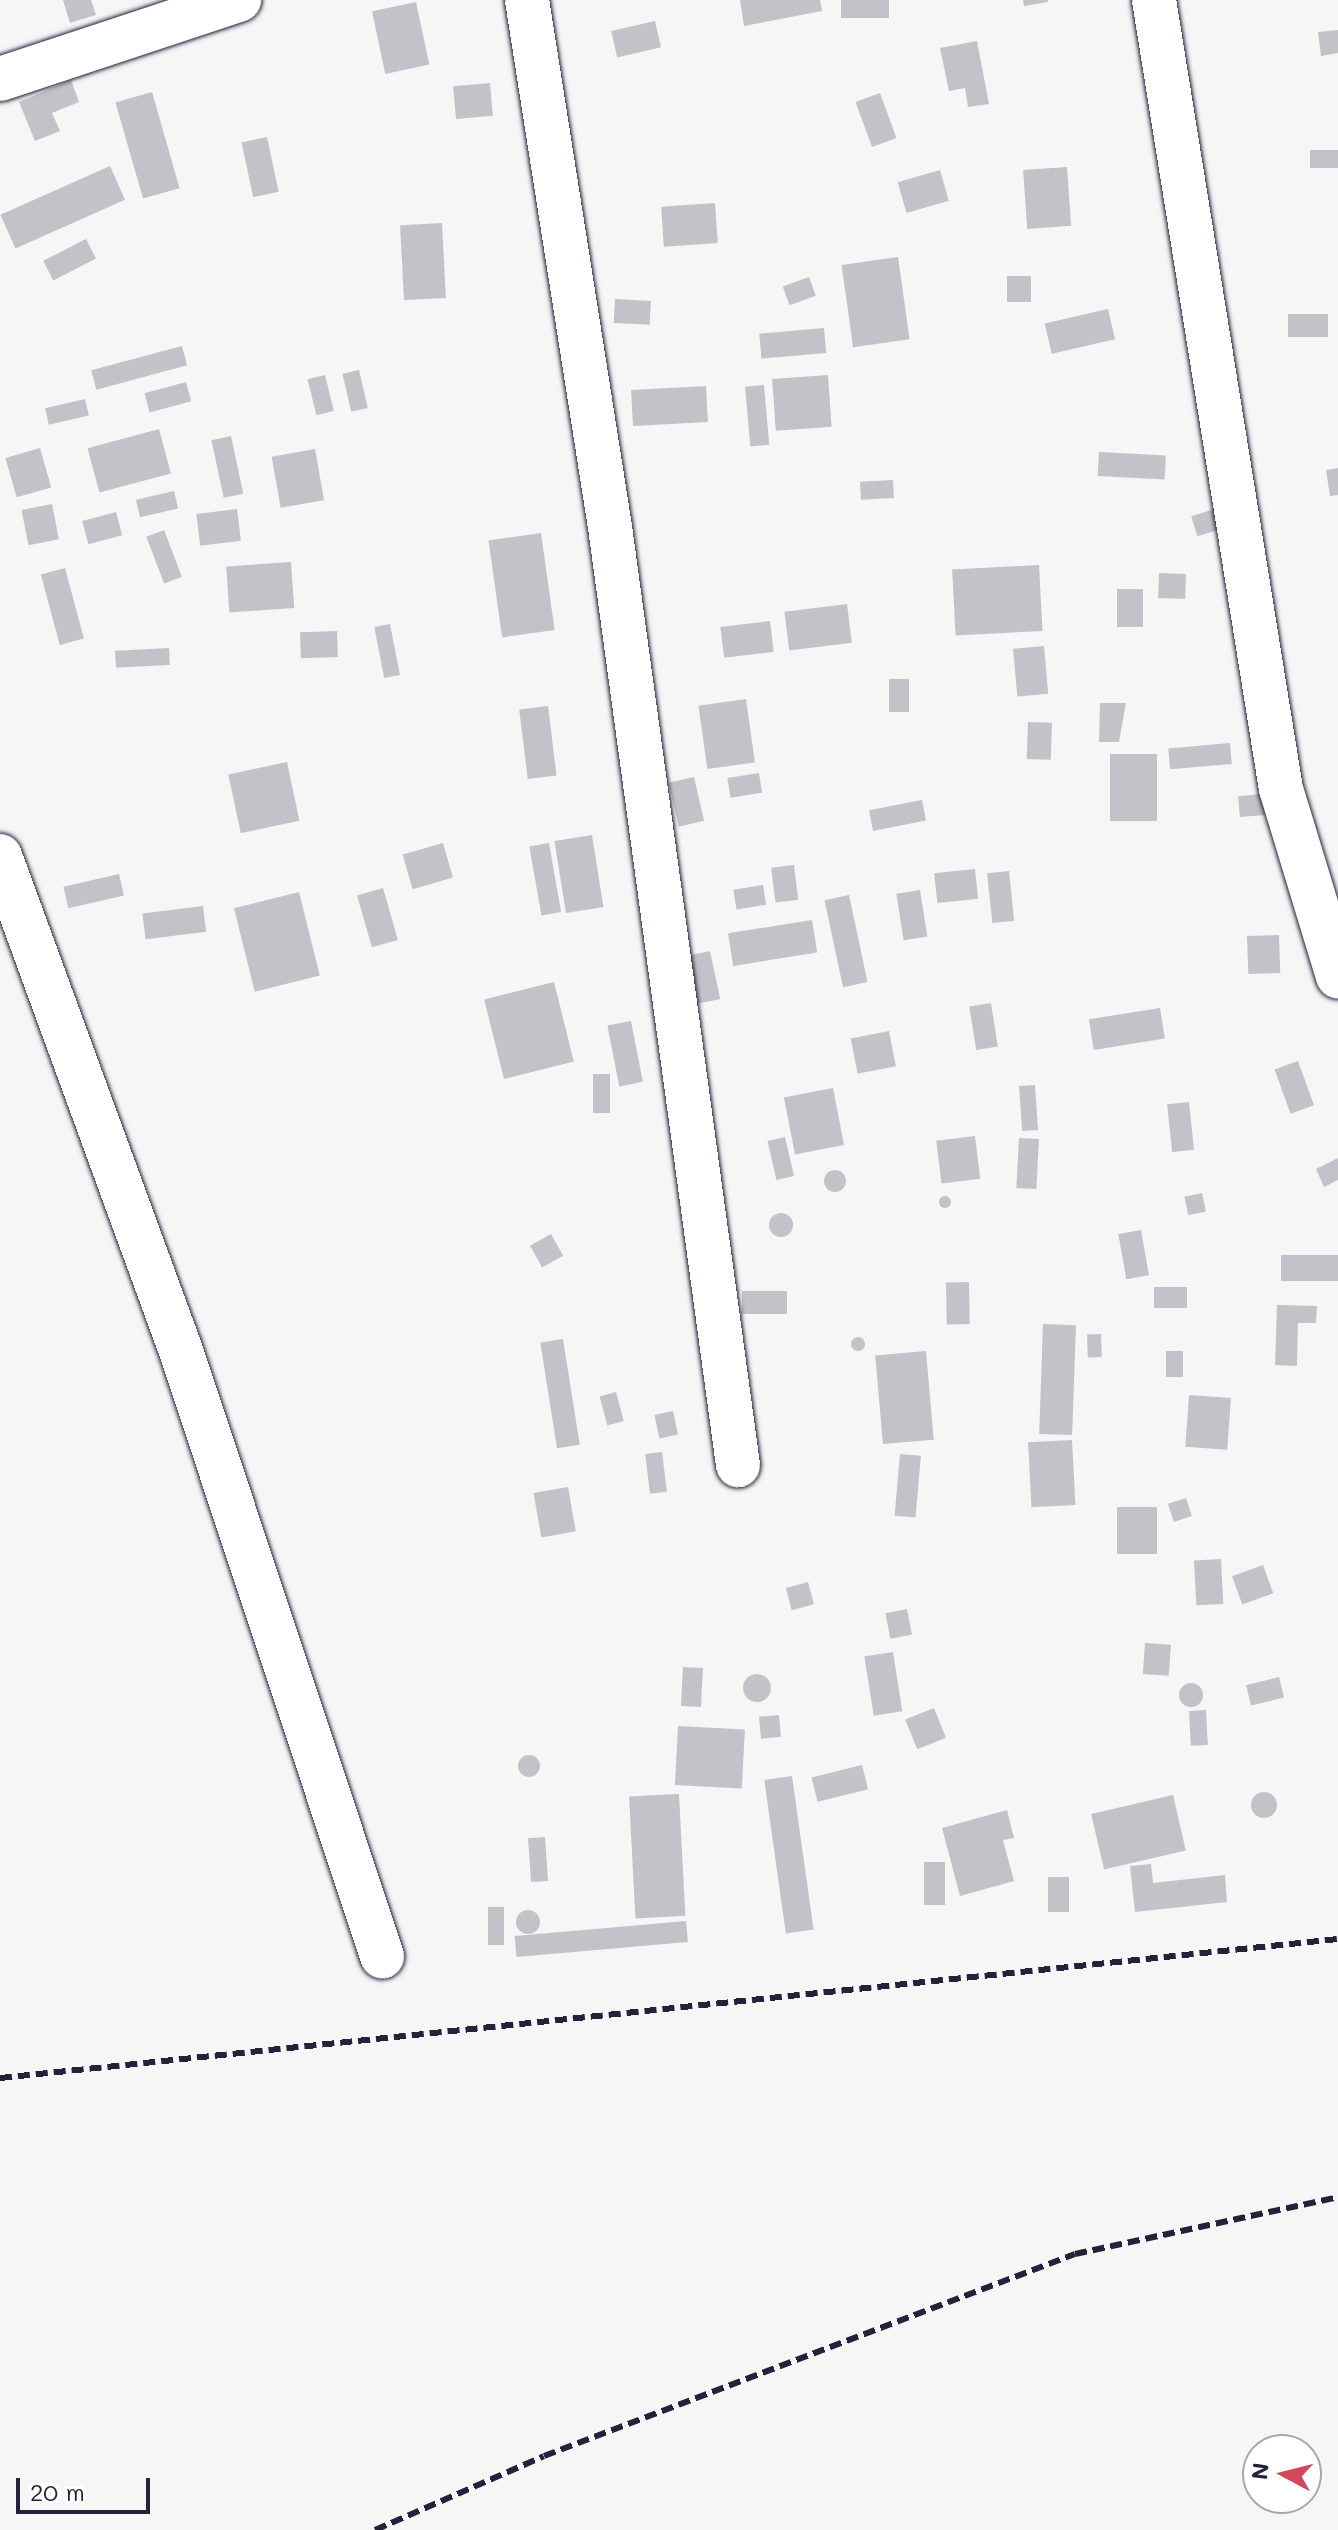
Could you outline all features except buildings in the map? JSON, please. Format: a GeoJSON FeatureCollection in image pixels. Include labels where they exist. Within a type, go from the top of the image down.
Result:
{"type":"FeatureCollection","features":[{"type":"Feature","properties":{"kind":"street"},"geometry":{"type":"LineString","coordinates":[[0,79],[239,0]]}},
{"type":"Feature","properties":{"kind":"street"},"geometry":{"type":"LineString","coordinates":[[527,0],[610,527],[738,1465]]}},
{"type":"Feature","properties":{"kind":"street"},"geometry":{"type":"LineString","coordinates":[[1154,0],[1281,789],[1338,977]]}},
{"type":"Feature","properties":{"kind":"street"},"geometry":{"type":"LineString","coordinates":[[0,856],[181,1351],[382,1956]]}},
{"type":"Feature","properties":{"kind":"railway"},"geometry":{"type":"LineString","coordinates":[[0,2078],[1338,1939]]}},
{"type":"Feature","properties":{"kind":"railway"},"geometry":{"type":"LineString","coordinates":[[375,2530],[544,2456],[1075,2254],[1338,2197]]}}]}
